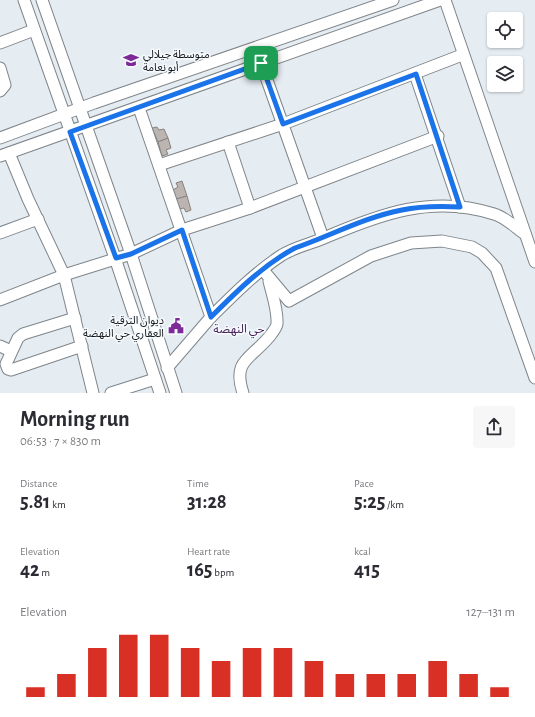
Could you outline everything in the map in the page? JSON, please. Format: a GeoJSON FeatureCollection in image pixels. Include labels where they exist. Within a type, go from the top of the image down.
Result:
{"type":"FeatureCollection","features":[{"type":"Feature","properties":{"kind":"street"},"geometry":{"type":"LineString","coordinates":[[24,0],[116,258],[160,393]]}},
{"type":"Feature","properties":{"kind":"street"},"geometry":{"type":"LineString","coordinates":[[42,0],[131,254],[176,393]]}},
{"type":"Feature","properties":{"kind":"street"},"geometry":{"type":"LineString","coordinates":[[0,138],[81,108],[393,0]]}},
{"type":"Feature","properties":{"kind":"street"},"geometry":{"type":"LineString","coordinates":[[93,393],[76,318],[64,275],[38,219],[4,154],[139,108],[440,0]]}},
{"type":"Feature","properties":{"kind":"street"},"geometry":{"type":"LineString","coordinates":[[445,0],[462,55],[535,262]]}},
{"type":"Feature","properties":{"kind":"street"},"geometry":{"type":"LineString","coordinates":[[0,43],[34,30]]}},
{"type":"Feature","properties":{"kind":"street"},"geometry":{"type":"LineString","coordinates":[[159,165],[283,124],[462,55]]}},
{"type":"Feature","properties":{"kind":"street"},"geometry":{"type":"LineString","coordinates":[[261,63],[322,238]]}},
{"type":"Feature","properties":{"kind":"street"},"geometry":{"type":"LineString","coordinates":[[0,68],[5,85],[0,92]]}},
{"type":"Feature","properties":{"kind":"street"},"geometry":{"type":"LineString","coordinates":[[416,74],[438,136],[460,207]]}},
{"type":"Feature","properties":{"kind":"street"},"geometry":{"type":"LineString","coordinates":[[139,108],[211,317]]}},
{"type":"Feature","properties":{"kind":"street"},"geometry":{"type":"LineString","coordinates":[[0,300],[64,275],[131,254],[182,230],[250,208],[438,136]]}},
{"type":"Feature","properties":{"kind":"street"},"geometry":{"type":"LineString","coordinates":[[228,142],[250,208]]}},
{"type":"Feature","properties":{"kind":"street"},"geometry":{"type":"LineString","coordinates":[[496,214],[514,203]]}},
{"type":"Feature","properties":{"kind":"street"},"geometry":{"type":"LineString","coordinates":[[167,368],[211,317],[235,293],[266,273],[288,252],[373,218],[423,206],[460,207],[496,214],[525,234]]}},
{"type":"Feature","properties":{"kind":"street"},"geometry":{"type":"LineString","coordinates":[[0,233],[38,219]]}},
{"type":"Feature","properties":{"kind":"street"},"geometry":{"type":"LineString","coordinates":[[266,273],[289,301],[371,256],[411,244],[442,241],[472,247],[482,253],[496,268],[535,378]]}},
{"type":"Feature","properties":{"kind":"street"},"geometry":{"type":"LineString","coordinates":[[243,393],[238,375],[241,367],[267,339],[277,324],[275,307],[266,273]]}},
{"type":"Feature","properties":{"kind":"street"},"geometry":{"type":"LineString","coordinates":[[76,318],[23,334],[18,338],[6,364],[8,369],[11,370],[82,346]]}},
{"type":"Feature","properties":{"kind":"street"},"geometry":{"type":"LineString","coordinates":[[0,346],[11,351]]}},
{"type":"Feature","properties":{"kind":"street"},"geometry":{"type":"LineString","coordinates":[[111,393],[155,379]]}},
{"type":"Feature","properties":{"kind":"building"},"geometry":{"type":"Polygon","coordinates":[[[157,127],[159,130],[164,129],[168,138],[158,142],[152,128],[157,127]]]}},
{"type":"Feature","properties":{"kind":"building"},"geometry":{"type":"Polygon","coordinates":[[[168,138],[171,148],[166,150],[168,154],[162,156],[158,142],[168,138]]]}},
{"type":"Feature","properties":{"kind":"building"},"geometry":{"type":"Polygon","coordinates":[[[182,181],[187,196],[176,199],[173,190],[178,187],[176,183],[182,181]]]}},
{"type":"Feature","properties":{"kind":"building"},"geometry":{"type":"Polygon","coordinates":[[[187,196],[191,210],[186,212],[184,208],[180,209],[176,199],[187,196]]]}},
{"type":"Feature","properties":{"kind":"place","name":"متوسطة جيلالي أبو نعامة"},"geometry":{"type":"Point","coordinates":[131,60]}},
{"type":"Feature","properties":{"kind":"place","name":"ديوان الترقية العقاري حي النهضة"},"geometry":{"type":"Point","coordinates":[176,326]}},
{"type":"Feature","properties":{"kind":"district","name":"حي النهضة"},"geometry":{"type":"Point","coordinates":[239,329]}},
{"type":"Feature","properties":{"kind":"route"},"geometry":{"type":"LineString","coordinates":[[261,63],[283,124],[416,74],[438,136],[460,207],[423,206],[402,210],[347,227],[295,248],[282,255],[260,272],[235,293],[211,317],[182,230],[131,254],[116,258],[70,132],[261,63]]}}]}
